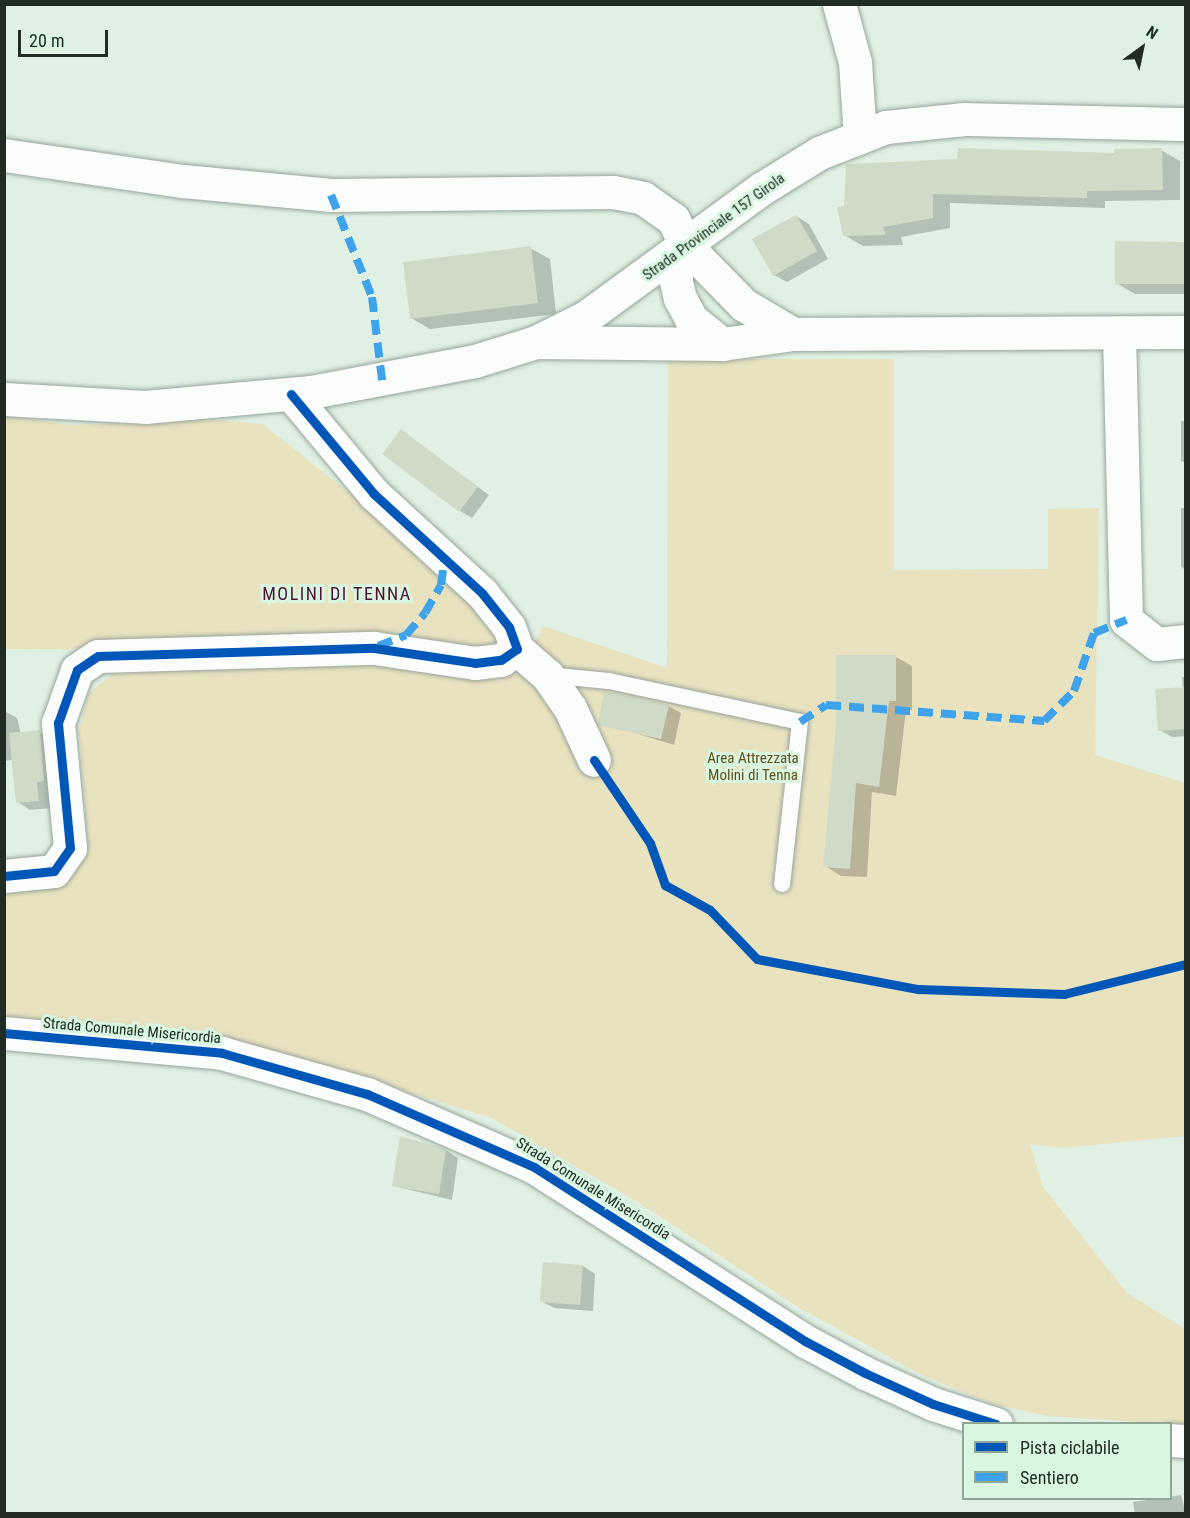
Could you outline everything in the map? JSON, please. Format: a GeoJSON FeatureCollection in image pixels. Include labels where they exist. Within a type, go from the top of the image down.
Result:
{"type":"FeatureCollection","features":[{"type":"Feature","properties":{"kind":"street"},"geometry":{"type":"LineString","coordinates":[[839,4],[855,62],[860,136]]}},
{"type":"Feature","properties":{"kind":"street","name":"Strada Provinciale 157 Girola"},"geometry":{"type":"LineString","coordinates":[[4,399],[145,407],[291,393],[412,375],[536,342],[628,290],[761,189],[819,153],[860,136],[886,128],[965,119],[1185,124]]}},
{"type":"Feature","properties":{"kind":"street"},"geometry":{"type":"LineString","coordinates":[[4,155],[183,181],[331,195],[613,192],[643,198],[673,219],[686,246],[744,305],[794,334]]}},
{"type":"Feature","properties":{"kind":"street"},"geometry":{"type":"LineString","coordinates":[[686,246],[675,277],[680,298],[691,319],[722,344]]}},
{"type":"Feature","properties":{"kind":"street","name":"Strada Provinciale 157 Girola"},"geometry":{"type":"LineString","coordinates":[[536,342],[722,344],[794,334],[1185,332]]}},
{"type":"Feature","properties":{"kind":"street"},"geometry":{"type":"LineString","coordinates":[[1119,333],[1126,620],[1157,644],[1185,641]]}},
{"type":"Feature","properties":{"kind":"street"},"geometry":{"type":"LineString","coordinates":[[291,393],[374,494],[482,593],[509,627],[517,649],[547,675],[594,760]]}},
{"type":"Feature","properties":{"kind":"street"},"geometry":{"type":"LineString","coordinates":[[4,876],[54,871],[70,848],[58,723],[77,670],[98,656],[374,648],[475,663],[501,660],[517,649]]}},
{"type":"Feature","properties":{"kind":"street","name":"Strada Comunale Misericordia"},"geometry":{"type":"LineString","coordinates":[[4,1033],[222,1053],[367,1094],[534,1167],[805,1341],[865,1373],[933,1404],[990,1422]]}},
{"type":"Feature","properties":{"kind":"lane"},"geometry":{"type":"LineString","coordinates":[[547,675],[609,681],[800,722],[782,884]]}},
{"type":"Feature","properties":{"kind":"green space","name":"Area Attrezzata Molini di Tenna"},"geometry":{"type":"Polygon","coordinates":[[[668,359],[894,359],[894,570],[1048,569],[1048,509],[1099,508],[1095,755],[1185,783],[1185,1136],[1062,1148],[1030,1144],[1043,1187],[1127,1293],[1185,1329],[1185,1425],[1172,1424],[1172,1422],[1047,1416],[993,1404],[924,1376],[801,1309],[636,1201],[492,1118],[297,1058],[5,1027],[5,878],[63,873],[88,843],[79,731],[89,693],[113,674],[390,659],[515,667],[520,673],[543,626],[667,668],[668,359]]]}},
{"type":"Feature","properties":{"kind":"green space"},"geometry":{"type":"Polygon","coordinates":[[[5,415],[70,425],[219,420],[263,424],[443,568],[503,641],[500,650],[5,649],[5,415]]]}},
{"type":"Feature","properties":{"kind":"building"},"geometry":{"type":"Polygon","coordinates":[[[958,148],[1114,153],[1114,149],[1162,148],[1163,190],[1087,191],[1087,198],[933,194],[933,218],[883,227],[886,235],[843,236],[837,207],[844,206],[846,164],[957,159],[958,148]]]}},
{"type":"Feature","properties":{"kind":"building"},"geometry":{"type":"Polygon","coordinates":[[[796,215],[817,251],[773,276],[752,239],[796,215]]]}},
{"type":"Feature","properties":{"kind":"building"},"geometry":{"type":"Polygon","coordinates":[[[1115,241],[1185,242],[1185,284],[1115,284],[1115,241]]]}},
{"type":"Feature","properties":{"kind":"building"},"geometry":{"type":"Polygon","coordinates":[[[531,246],[538,303],[410,319],[403,262],[531,246]]]}},
{"type":"Feature","properties":{"kind":"building"},"geometry":{"type":"Polygon","coordinates":[[[401,429],[478,487],[459,512],[382,454],[401,429]]]}},
{"type":"Feature","properties":{"kind":"building"},"geometry":{"type":"Polygon","coordinates":[[[836,655],[896,655],[896,701],[889,701],[879,787],[856,783],[850,869],[823,867],[836,725],[836,655]]]}},
{"type":"Feature","properties":{"kind":"building"},"geometry":{"type":"Polygon","coordinates":[[[1185,687],[1185,729],[1158,731],[1155,689],[1185,687]]]}},
{"type":"Feature","properties":{"kind":"building"},"geometry":{"type":"Polygon","coordinates":[[[604,691],[669,705],[661,739],[598,725],[604,691]]]}},
{"type":"Feature","properties":{"kind":"building"},"geometry":{"type":"Polygon","coordinates":[[[40,730],[44,781],[37,782],[39,801],[16,803],[9,733],[40,730]]]}},
{"type":"Feature","properties":{"kind":"building"},"geometry":{"type":"Polygon","coordinates":[[[400,1136],[446,1149],[439,1194],[392,1186],[400,1136]]]}},
{"type":"Feature","properties":{"kind":"building"},"geometry":{"type":"Polygon","coordinates":[[[543,1262],[583,1265],[580,1305],[540,1302],[543,1262]]]}},
{"type":"Feature","properties":{"kind":"marked path"},"geometry":{"type":"LineString","coordinates":[[331,195],[372,297],[382,380]]}},
{"type":"Feature","properties":{"kind":"marked path"},"geometry":{"type":"LineString","coordinates":[[378,646],[406,635],[425,613],[441,585],[445,556]]}},
{"type":"Feature","properties":{"kind":"marked path"},"geometry":{"type":"LineString","coordinates":[[800,722],[826,705],[1044,721],[1074,691],[1094,633],[1126,620]]}},
{"type":"Feature","properties":{"kind":"cycle path"},"geometry":{"type":"LineString","coordinates":[[4,876],[54,871],[70,848],[58,723],[77,670],[98,656],[374,648],[475,663],[501,660],[517,649],[509,627],[482,593],[374,494],[291,394]]}},
{"type":"Feature","properties":{"kind":"cycle path"},"geometry":{"type":"LineString","coordinates":[[594,760],[650,843],[665,885],[710,910],[757,959],[918,989],[1064,994],[1186,964]]}},
{"type":"Feature","properties":{"kind":"cycle path"},"geometry":{"type":"LineString","coordinates":[[4,1033],[222,1053],[367,1094],[534,1167],[805,1341],[865,1373],[933,1404],[990,1422]]}},
{"type":"Feature","properties":{"kind":"district","name":"MOLINI DI TENNA"},"geometry":{"type":"Point","coordinates":[337,594]}}]}
